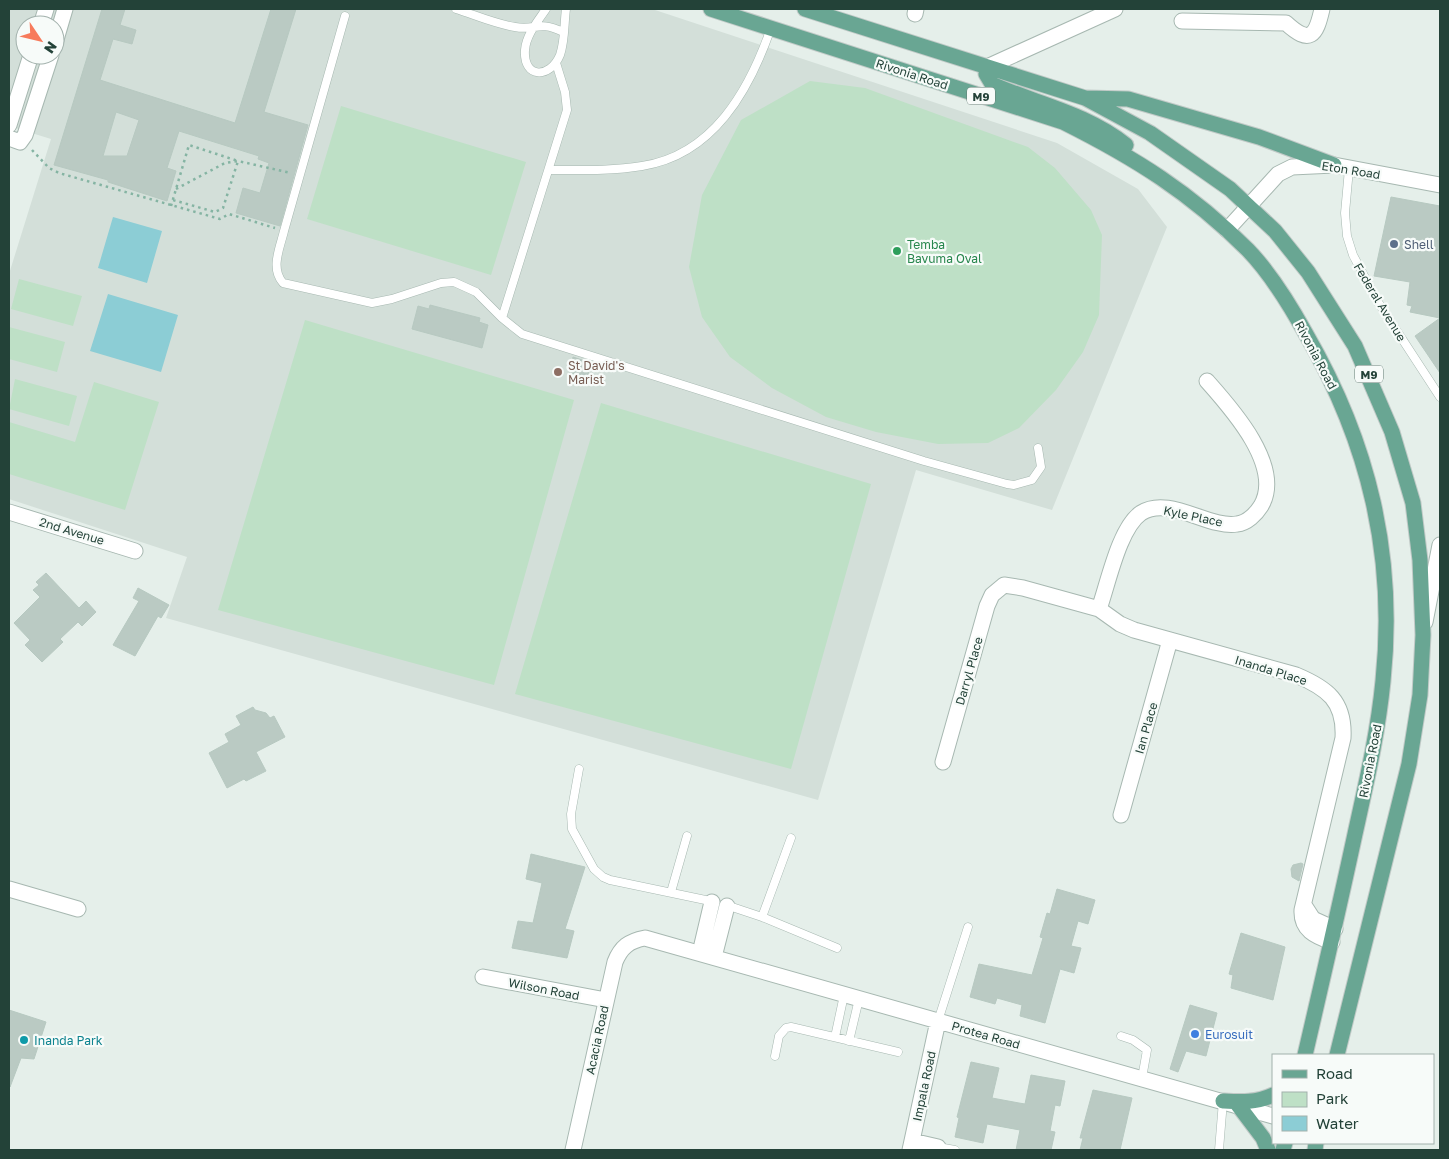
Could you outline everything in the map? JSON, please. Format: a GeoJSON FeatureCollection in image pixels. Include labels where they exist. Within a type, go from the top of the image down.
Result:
{"type":"FeatureCollection","features":[{"type":"Feature","properties":{"kind":"main road","name":"Rivonia Road"},"geometry":{"type":"LineString","coordinates":[[711,9],[1063,122],[1146,166],[1184,193],[1250,252],[1292,307],[1329,377],[1350,422],[1368,479],[1383,553],[1386,613],[1383,680],[1375,744],[1305,1052]]}},
{"type":"Feature","properties":{"kind":"main road","name":"M9"},"geometry":{"type":"LineString","coordinates":[[805,9],[1085,98],[1150,133],[1230,189],[1275,231],[1308,272],[1340,319],[1369,374],[1392,432],[1413,504],[1420,560],[1423,635],[1420,696],[1409,764],[1337,1054]]}},
{"type":"Feature","properties":{"kind":"main road"},"geometry":{"type":"LineString","coordinates":[[987,67],[986,74],[992,84],[1068,112],[1101,128],[1130,149],[1146,166]]}},
{"type":"Feature","properties":{"kind":"main road"},"geometry":{"type":"LineString","coordinates":[[1085,98],[1128,99],[1260,137],[1334,165]]}},
{"type":"Feature","properties":{"kind":"main road"},"geometry":{"type":"LineString","coordinates":[[1223,1100],[1249,1102],[1262,1100],[1272,1095]]}},
{"type":"Feature","properties":{"kind":"main road"},"geometry":{"type":"LineString","coordinates":[[1238,1106],[1263,1138],[1268,1150]]}},
{"type":"Feature","properties":{"kind":"street"},"geometry":{"type":"LineString","coordinates":[[987,67],[1115,9]]}},
{"type":"Feature","properties":{"kind":"street"},"geometry":{"type":"LineString","coordinates":[[1182,21],[1286,23],[1297,33],[1306,37],[1313,35],[1318,29],[1322,9]]}},
{"type":"Feature","properties":{"kind":"street"},"geometry":{"type":"LineString","coordinates":[[9,124],[28,65]]}},
{"type":"Feature","properties":{"kind":"street"},"geometry":{"type":"LineString","coordinates":[[17,140],[47,65]]}},
{"type":"Feature","properties":{"kind":"street","name":"Eton Road"},"geometry":{"type":"LineString","coordinates":[[1227,230],[1278,174],[1292,167],[1334,165],[1440,185]]}},
{"type":"Feature","properties":{"kind":"street","name":"Kyle Place"},"geometry":{"type":"LineString","coordinates":[[1099,609],[1125,532],[1133,519],[1143,512],[1155,508],[1171,509],[1225,524],[1237,524],[1248,520],[1257,512],[1265,499],[1268,484],[1256,446],[1230,408],[1207,381]]}},
{"type":"Feature","properties":{"kind":"street","name":"2nd Avenue"},"geometry":{"type":"LineString","coordinates":[[9,512],[135,551]]}},
{"type":"Feature","properties":{"kind":"street"},"geometry":{"type":"LineString","coordinates":[[1423,635],[1440,545]]}},
{"type":"Feature","properties":{"kind":"street","name":"Inanda Place"},"geometry":{"type":"LineString","coordinates":[[1004,586],[1023,588],[1099,609],[1120,624],[1296,675],[1325,691],[1338,707],[1343,724],[1343,738],[1304,905],[1303,921],[1308,931],[1317,937],[1333,935]]}},
{"type":"Feature","properties":{"kind":"street","name":"Darryl Place"},"geometry":{"type":"LineString","coordinates":[[943,762],[987,606],[992,594],[1004,586]]}},
{"type":"Feature","properties":{"kind":"street","name":"Ian Place"},"geometry":{"type":"LineString","coordinates":[[1121,815],[1170,640]]}},
{"type":"Feature","properties":{"kind":"street"},"geometry":{"type":"LineString","coordinates":[[9,889],[78,909]]}},
{"type":"Feature","properties":{"kind":"street"},"geometry":{"type":"LineString","coordinates":[[707,955],[709,917],[712,902]]}},
{"type":"Feature","properties":{"kind":"street"},"geometry":{"type":"LineString","coordinates":[[707,955],[728,906]]}},
{"type":"Feature","properties":{"kind":"street","name":"Protea Road"},"geometry":{"type":"LineString","coordinates":[[636,939],[654,939],[938,1022],[1223,1100],[1272,1116]]}},
{"type":"Feature","properties":{"kind":"street","name":"Acacia Road"},"geometry":{"type":"LineString","coordinates":[[573,1150],[606,1000],[620,951],[626,944],[636,939]]}},
{"type":"Feature","properties":{"kind":"street","name":"Wilson Road"},"geometry":{"type":"LineString","coordinates":[[483,977],[606,1000]]}},
{"type":"Feature","properties":{"kind":"street","name":"Impala Road"},"geometry":{"type":"LineString","coordinates":[[911,1146],[938,1022]]}},
{"type":"Feature","properties":{"kind":"street"},"geometry":{"type":"LineString","coordinates":[[911,1146],[938,1146]]}},
{"type":"Feature","properties":{"kind":"lane"},"geometry":{"type":"LineString","coordinates":[[456,9],[516,28],[536,25],[549,26],[563,32]]}},
{"type":"Feature","properties":{"kind":"lane"},"geometry":{"type":"LineString","coordinates":[[546,9],[525,49],[526,63],[530,69],[538,72],[545,72],[556,63],[560,54],[566,9]]}},
{"type":"Feature","properties":{"kind":"lane"},"geometry":{"type":"LineString","coordinates":[[345,16],[284,231],[276,267],[277,276],[283,283],[372,303],[381,303],[441,283],[454,282],[476,292],[502,318],[522,334],[924,461],[1008,484],[1014,485],[1032,480],[1041,467],[1038,448]]}},
{"type":"Feature","properties":{"kind":"lane"},"geometry":{"type":"LineString","coordinates":[[550,170],[642,166],[666,160],[684,152],[717,127],[738,100],[761,57],[771,28]]}},
{"type":"Feature","properties":{"kind":"lane"},"geometry":{"type":"LineString","coordinates":[[502,318],[550,170],[567,110],[565,92],[556,63]]}},
{"type":"Feature","properties":{"kind":"lane","name":"Federal Avenue"},"geometry":{"type":"LineString","coordinates":[[1349,169],[1344,213],[1347,236],[1353,255],[1378,302],[1440,397]]}},
{"type":"Feature","properties":{"kind":"lane"},"geometry":{"type":"LineString","coordinates":[[579,769],[571,814],[572,829],[594,869],[603,877],[728,906],[762,917],[837,948]]}},
{"type":"Feature","properties":{"kind":"lane"},"geometry":{"type":"LineString","coordinates":[[671,892],[687,836]]}},
{"type":"Feature","properties":{"kind":"lane"},"geometry":{"type":"LineString","coordinates":[[762,917],[791,838]]}},
{"type":"Feature","properties":{"kind":"lane"},"geometry":{"type":"LineString","coordinates":[[938,1022],[968,927]]}},
{"type":"Feature","properties":{"kind":"lane"},"geometry":{"type":"LineString","coordinates":[[835,1037],[844,995]]}},
{"type":"Feature","properties":{"kind":"lane"},"geometry":{"type":"LineString","coordinates":[[849,1041],[859,999]]}},
{"type":"Feature","properties":{"kind":"lane"},"geometry":{"type":"LineString","coordinates":[[776,1056],[779,1036],[786,1028],[898,1052]]}},
{"type":"Feature","properties":{"kind":"lane"},"geometry":{"type":"LineString","coordinates":[[1121,1036],[1133,1040],[1147,1050],[1142,1078]]}},
{"type":"Feature","properties":{"kind":"lane"},"geometry":{"type":"LineString","coordinates":[[1219,1150],[1223,1100]]}},
{"type":"Feature","properties":{"kind":"lane"},"geometry":{"type":"LineString","coordinates":[[938,1146],[955,1150]]}},
{"type":"Feature","properties":{"kind":"path"},"geometry":{"type":"LineString","coordinates":[[17,140],[49,168],[59,173],[220,219],[229,214],[284,231]]}},
{"type":"Feature","properties":{"kind":"path"},"geometry":{"type":"LineString","coordinates":[[171,206],[189,145],[238,161],[300,176]]}},
{"type":"Feature","properties":{"kind":"path"},"geometry":{"type":"LineString","coordinates":[[176,190],[226,163],[238,161]]}},
{"type":"Feature","properties":{"kind":"path"},"geometry":{"type":"LineString","coordinates":[[173,200],[215,212],[223,208],[238,161]]}},
{"type":"Feature","properties":{"kind":"shaded area","name":"St David's Marist"},"geometry":{"type":"Polygon","coordinates":[[[9,9],[652,9],[1057,143],[1138,189],[1167,227],[1052,510],[916,470],[818,800],[166,618],[187,557],[9,499],[9,274],[51,139],[9,126],[9,9]]]}},
{"type":"Feature","properties":{"kind":"green space","name":"Temba Bavuma Oval"},"geometry":{"type":"Polygon","coordinates":[[[810,81],[865,88],[1028,147],[1055,168],[1091,210],[1102,235],[1099,315],[1083,352],[1056,390],[1019,428],[988,443],[938,444],[876,432],[826,417],[772,388],[730,357],[702,317],[689,267],[702,195],[741,120],[810,81]]]}},
{"type":"Feature","properties":{"kind":"green space"},"geometry":{"type":"Polygon","coordinates":[[[341,106],[526,162],[491,275],[307,219],[341,106]]]}},
{"type":"Feature","properties":{"kind":"green space"},"geometry":{"type":"Polygon","coordinates":[[[19,279],[82,296],[73,326],[11,309],[19,279]]]}},
{"type":"Feature","properties":{"kind":"green space"},"geometry":{"type":"Polygon","coordinates":[[[305,320],[574,400],[494,685],[218,610],[305,320]]]}},
{"type":"Feature","properties":{"kind":"green space"},"geometry":{"type":"Polygon","coordinates":[[[9,327],[65,342],[57,372],[9,359],[9,327]]]}},
{"type":"Feature","properties":{"kind":"green space"},"geometry":{"type":"Polygon","coordinates":[[[15,379],[77,396],[69,426],[9,409],[15,379]]]}},
{"type":"Feature","properties":{"kind":"green space"},"geometry":{"type":"Polygon","coordinates":[[[94,382],[159,402],[125,510],[9,474],[9,422],[75,442],[94,382]]]}},
{"type":"Feature","properties":{"kind":"green space"},"geometry":{"type":"Polygon","coordinates":[[[601,403],[871,484],[791,769],[515,694],[601,403]]]}},
{"type":"Feature","properties":{"kind":"water"},"geometry":{"type":"Polygon","coordinates":[[[113,217],[162,231],[147,283],[98,268],[113,217]]]}},
{"type":"Feature","properties":{"kind":"water"},"geometry":{"type":"Polygon","coordinates":[[[108,294],[178,315],[161,372],[90,351],[108,294]]]}},
{"type":"Feature","properties":{"kind":"building"},"geometry":{"type":"Polygon","coordinates":[[[102,9],[125,9],[120,25],[136,30],[132,44],[113,39],[100,80],[235,123],[271,9],[296,9],[264,112],[308,125],[280,226],[236,213],[243,188],[260,193],[269,163],[258,159],[259,156],[179,131],[167,168],[176,171],[167,201],[108,182],[108,180],[54,165],[102,9]],[[116,112],[103,156],[127,156],[139,120],[116,112]]]}},
{"type":"Feature","properties":{"kind":"building"},"geometry":{"type":"Polygon","coordinates":[[[1391,197],[1440,206],[1440,318],[1410,312],[1412,306],[1407,305],[1410,282],[1374,276],[1391,197]]]}},
{"type":"Feature","properties":{"kind":"building"},"geometry":{"type":"Polygon","coordinates":[[[430,305],[480,318],[479,322],[488,325],[482,348],[412,329],[418,306],[429,309],[430,305]]]}},
{"type":"Feature","properties":{"kind":"building"},"geometry":{"type":"Polygon","coordinates":[[[1440,318],[1440,373],[1415,336],[1440,318]]]}},
{"type":"Feature","properties":{"kind":"building"},"geometry":{"type":"Polygon","coordinates":[[[573,357],[591,363],[587,378],[569,372],[573,357]]]}},
{"type":"Feature","properties":{"kind":"building"},"geometry":{"type":"Polygon","coordinates":[[[46,573],[79,608],[86,601],[96,612],[82,626],[78,622],[60,639],[63,642],[42,662],[25,645],[30,640],[14,623],[40,597],[33,590],[39,585],[36,582],[46,573]]]}},
{"type":"Feature","properties":{"kind":"building"},"geometry":{"type":"Polygon","coordinates":[[[138,588],[169,605],[161,618],[158,616],[135,656],[113,645],[139,601],[133,598],[138,588]]]}},
{"type":"Feature","properties":{"kind":"building"},"geometry":{"type":"Polygon","coordinates":[[[253,707],[255,710],[266,713],[270,718],[274,716],[285,737],[256,752],[266,771],[227,788],[209,753],[229,742],[225,734],[241,725],[236,716],[253,707]]]}},
{"type":"Feature","properties":{"kind":"building"},"geometry":{"type":"Polygon","coordinates":[[[531,854],[585,867],[565,929],[574,931],[567,958],[512,948],[518,921],[533,923],[542,883],[526,879],[531,854]]]}},
{"type":"Feature","properties":{"kind":"building"},"geometry":{"type":"Polygon","coordinates":[[[1303,864],[1299,881],[1292,877],[1291,869],[1293,865],[1303,864]]]}},
{"type":"Feature","properties":{"kind":"building"},"geometry":{"type":"Polygon","coordinates":[[[1057,889],[1095,900],[1088,924],[1078,921],[1071,946],[1081,948],[1074,973],[1060,969],[1045,1023],[1020,1016],[1022,1005],[997,998],[995,1004],[970,997],[979,964],[1032,975],[1043,938],[1040,937],[1047,913],[1050,914],[1057,889]]]}},
{"type":"Feature","properties":{"kind":"building"},"geometry":{"type":"Polygon","coordinates":[[[1241,933],[1285,947],[1273,1000],[1231,988],[1233,975],[1229,974],[1241,933]]]}},
{"type":"Feature","properties":{"kind":"building"},"geometry":{"type":"Polygon","coordinates":[[[1190,1005],[1217,1013],[1206,1056],[1186,1051],[1178,1072],[1170,1069],[1190,1005]]]}},
{"type":"Feature","properties":{"kind":"building","name":"Inanda Park"},"geometry":{"type":"Polygon","coordinates":[[[9,1010],[46,1022],[34,1059],[21,1058],[10,1087],[9,1010]]]}},
{"type":"Feature","properties":{"kind":"building"},"geometry":{"type":"Polygon","coordinates":[[[971,1062],[999,1068],[992,1098],[1025,1104],[1031,1075],[1065,1081],[1060,1106],[1055,1105],[1050,1131],[1055,1132],[1051,1150],[1016,1150],[1020,1130],[987,1124],[983,1143],[955,1137],[959,1118],[957,1117],[971,1062]]]}},
{"type":"Feature","properties":{"kind":"building"},"geometry":{"type":"Polygon","coordinates":[[[1093,1090],[1132,1098],[1120,1150],[1080,1150],[1083,1138],[1080,1138],[1093,1090]]]}},
{"type":"Feature","properties":{"kind":"place","name":"Shell"},"geometry":{"type":"Point","coordinates":[1394,244]}},
{"type":"Feature","properties":{"kind":"place","name":"Temba Bavuma Oval"},"geometry":{"type":"Point","coordinates":[897,251]}},
{"type":"Feature","properties":{"kind":"place","name":"St David's Marist"},"geometry":{"type":"Point","coordinates":[558,372]}},
{"type":"Feature","properties":{"kind":"place","name":"Eurosuit"},"geometry":{"type":"Point","coordinates":[1195,1034]}},
{"type":"Feature","properties":{"kind":"place","name":"Inanda Park"},"geometry":{"type":"Point","coordinates":[24,1040]}}]}
